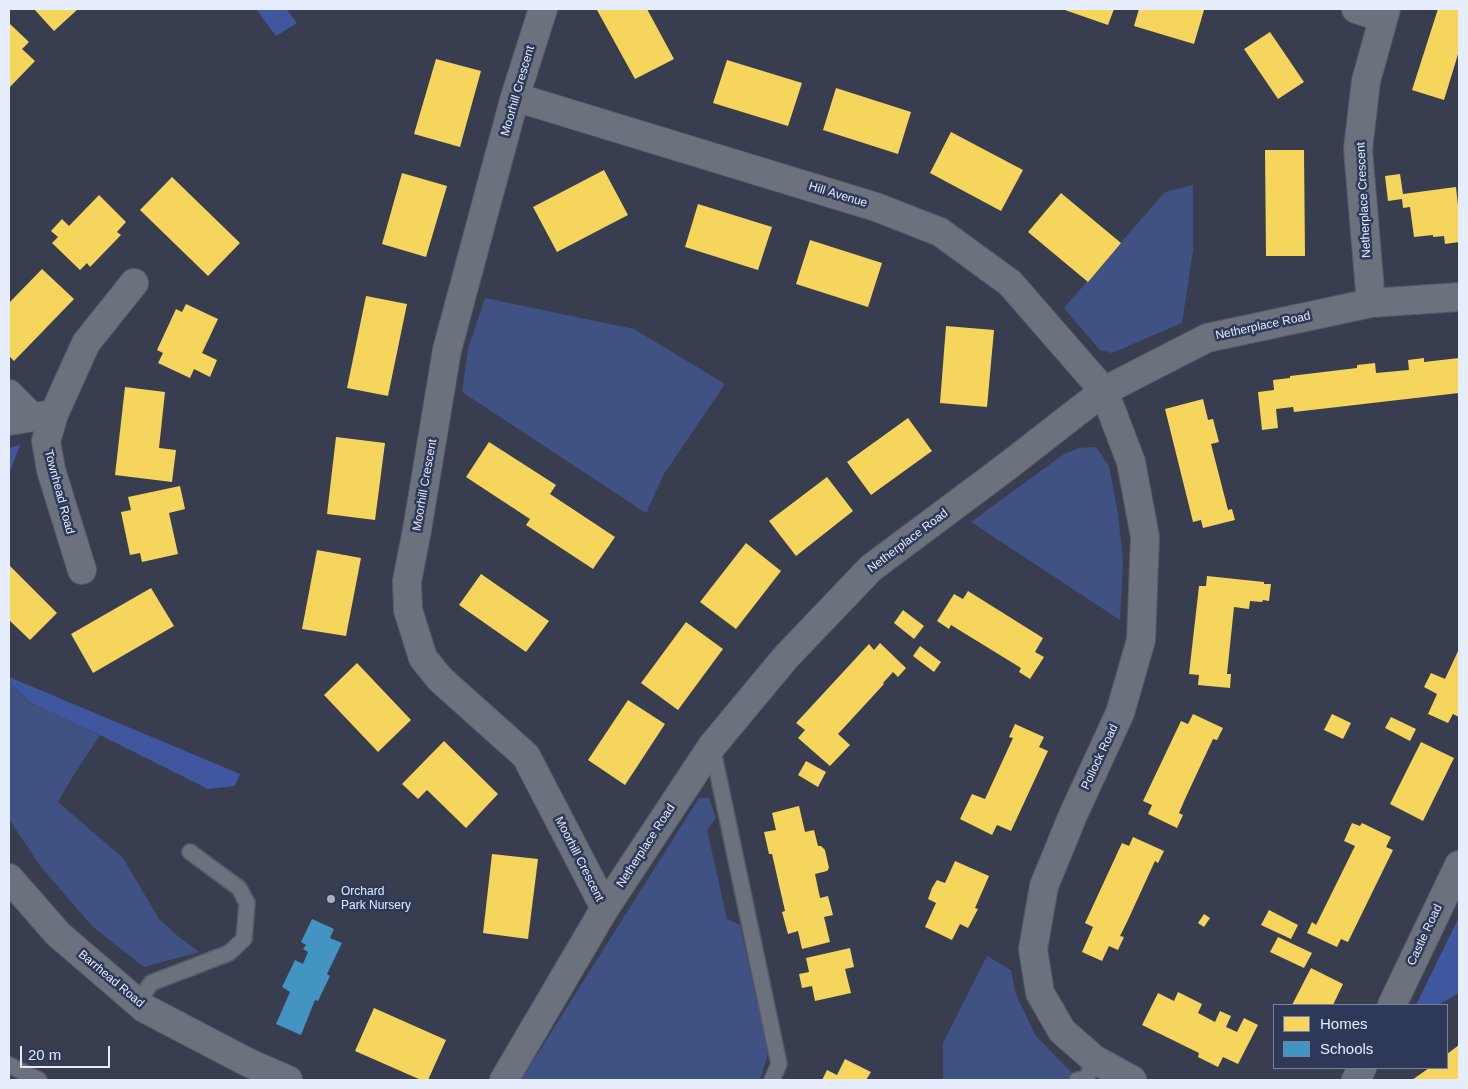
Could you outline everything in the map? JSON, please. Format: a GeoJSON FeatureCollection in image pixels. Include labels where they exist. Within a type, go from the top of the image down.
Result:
{"type":"FeatureCollection","features":[{"type":"Feature","properties":{"kind":"street","name":"Moorhill Crescent"},"geometry":{"type":"LineString","coordinates":[[543,9],[515,97],[447,350],[407,581],[408,610],[423,658],[428,665],[440,679],[526,756],[605,908]]}},
{"type":"Feature","properties":{"kind":"street"},"geometry":{"type":"LineString","coordinates":[[1356,9],[1385,13]]}},
{"type":"Feature","properties":{"kind":"street","name":"Netherplace Crescent"},"geometry":{"type":"LineString","coordinates":[[1370,303],[1358,149],[1366,81],[1385,13]]}},
{"type":"Feature","properties":{"kind":"street","name":"Hill Avenue"},"geometry":{"type":"LineString","coordinates":[[515,97],[876,206],[940,232],[1010,284],[1104,391]]}},
{"type":"Feature","properties":{"kind":"street","name":"Townhead Road"},"geometry":{"type":"LineString","coordinates":[[82,570],[51,470],[46,441],[31,417],[134,283]]}},
{"type":"Feature","properties":{"kind":"street","name":"Netherplace Road"},"geometry":{"type":"LineString","coordinates":[[504,1080],[605,908],[712,746],[786,657],[871,568],[1104,391],[1207,338],[1370,303],[1459,297]]}},
{"type":"Feature","properties":{"kind":"street","name":"Pollock Road"},"geometry":{"type":"LineString","coordinates":[[1104,391],[1131,462],[1145,537],[1141,640],[1120,713],[1073,815],[1044,886],[1033,949],[1040,994],[1062,1031],[1094,1059],[1132,1080]]}},
{"type":"Feature","properties":{"kind":"street"},"geometry":{"type":"LineString","coordinates":[[9,394],[31,417]]}},
{"type":"Feature","properties":{"kind":"street","name":"Castle Road"},"geometry":{"type":"LineString","coordinates":[[1392,1004],[1459,865]]}},
{"type":"Feature","properties":{"kind":"street","name":"Barrhead Road"},"geometry":{"type":"LineString","coordinates":[[9,878],[58,934],[144,1008],[243,1071],[288,1080]]}},
{"type":"Feature","properties":{"kind":"lane"},"geometry":{"type":"LineString","coordinates":[[712,746],[779,1064],[772,1080]]}},
{"type":"Feature","properties":{"kind":"lane"},"geometry":{"type":"LineString","coordinates":[[138,1003],[151,983],[229,954],[244,939],[247,904],[238,888],[190,852]]}},
{"type":"Feature","properties":{"kind":"lane"},"geometry":{"type":"LineString","coordinates":[[1077,1080],[1087,1078],[1094,1059]]}},
{"type":"Feature","properties":{"kind":"lane"},"geometry":{"type":"LineString","coordinates":[[9,1065],[39,1080]]}},
{"type":"Feature","properties":{"kind":"shaded area"},"geometry":{"type":"Polygon","coordinates":[[[256,9],[286,9],[297,23],[276,36],[256,9]]]}},
{"type":"Feature","properties":{"kind":"shaded area"},"geometry":{"type":"Polygon","coordinates":[[[1193,185],[1193,250],[1182,323],[1112,353],[1100,350],[1064,308],[1165,192],[1193,185]]]}},
{"type":"Feature","properties":{"kind":"shaded area"},"geometry":{"type":"Polygon","coordinates":[[[485,298],[634,329],[725,384],[664,474],[646,513],[462,392],[468,349],[485,298]]]}},
{"type":"Feature","properties":{"kind":"shaded area"},"geometry":{"type":"Polygon","coordinates":[[[20,445],[9,474],[9,448],[20,445]]]}},
{"type":"Feature","properties":{"kind":"shaded area"},"geometry":{"type":"Polygon","coordinates":[[[1096,447],[1109,466],[1118,514],[1123,561],[1120,620],[971,522],[1064,454],[1079,448],[1096,447]]]}},
{"type":"Feature","properties":{"kind":"shaded area"},"geometry":{"type":"Polygon","coordinates":[[[9,677],[240,774],[235,786],[208,789],[31,703],[9,681],[9,677]]]}},
{"type":"Feature","properties":{"kind":"shaded area"},"geometry":{"type":"Polygon","coordinates":[[[9,681],[31,703],[100,735],[58,802],[123,858],[159,919],[199,952],[144,967],[93,927],[41,867],[9,819],[9,681]]]}},
{"type":"Feature","properties":{"kind":"shaded area"},"geometry":{"type":"Polygon","coordinates":[[[699,798],[709,798],[716,818],[707,830],[727,919],[740,925],[768,1054],[760,1080],[521,1080],[699,798]]]}},
{"type":"Feature","properties":{"kind":"shaded area"},"geometry":{"type":"Polygon","coordinates":[[[1459,917],[1459,993],[1440,1004],[1416,1004],[1459,917]]]}},
{"type":"Feature","properties":{"kind":"shaded area"},"geometry":{"type":"Polygon","coordinates":[[[987,956],[1011,970],[1016,995],[1036,1036],[1079,1080],[943,1080],[943,1043],[987,956]]]}},
{"type":"Feature","properties":{"kind":"building: Homes"},"geometry":{"type":"Polygon","coordinates":[[[34,9],[78,9],[54,31],[34,9]]]}},
{"type":"Feature","properties":{"kind":"building: Homes"},"geometry":{"type":"Polygon","coordinates":[[[598,9],[647,9],[674,59],[635,79],[598,9]]]}},
{"type":"Feature","properties":{"kind":"building: Homes"},"geometry":{"type":"Polygon","coordinates":[[[1062,9],[1114,9],[1108,25],[1062,9]]]}},
{"type":"Feature","properties":{"kind":"building: Homes"},"geometry":{"type":"Polygon","coordinates":[[[1139,9],[1204,10],[1194,44],[1134,26],[1139,9]]]}},
{"type":"Feature","properties":{"kind":"building: Homes"},"geometry":{"type":"Polygon","coordinates":[[[1438,9],[1459,9],[1459,51],[1444,100],[1412,90],[1438,9]]]}},
{"type":"Feature","properties":{"kind":"building: Homes"},"geometry":{"type":"Polygon","coordinates":[[[9,23],[29,42],[22,49],[35,61],[9,88],[9,23]]]}},
{"type":"Feature","properties":{"kind":"building: Homes"},"geometry":{"type":"Polygon","coordinates":[[[1270,32],[1304,82],[1278,99],[1244,49],[1270,32]]]}},
{"type":"Feature","properties":{"kind":"building: Homes"},"geometry":{"type":"Polygon","coordinates":[[[436,59],[481,71],[460,147],[414,134],[436,59]]]}},
{"type":"Feature","properties":{"kind":"building: Homes"},"geometry":{"type":"Polygon","coordinates":[[[727,60],[802,83],[788,126],[713,103],[727,60]]]}},
{"type":"Feature","properties":{"kind":"building: Homes"},"geometry":{"type":"Polygon","coordinates":[[[836,88],[911,112],[898,154],[823,130],[836,88]]]}},
{"type":"Feature","properties":{"kind":"building: Homes"},"geometry":{"type":"Polygon","coordinates":[[[951,132],[1023,170],[1001,211],[930,173],[951,132]]]}},
{"type":"Feature","properties":{"kind":"building: Homes"},"geometry":{"type":"Polygon","coordinates":[[[1265,150],[1304,150],[1305,256],[1266,256],[1265,150]]]}},
{"type":"Feature","properties":{"kind":"building: Homes"},"geometry":{"type":"Polygon","coordinates":[[[604,170],[628,215],[557,252],[533,207],[604,170]]]}},
{"type":"Feature","properties":{"kind":"building: Homes"},"geometry":{"type":"Polygon","coordinates":[[[402,173],[447,186],[426,257],[382,244],[402,173]]]}},
{"type":"Feature","properties":{"kind":"building: Homes"},"geometry":{"type":"Polygon","coordinates":[[[1400,174],[1403,194],[1456,187],[1459,205],[1459,242],[1445,244],[1444,236],[1414,237],[1410,207],[1403,208],[1402,199],[1388,201],[1385,176],[1400,174]]]}},
{"type":"Feature","properties":{"kind":"building: Homes"},"geometry":{"type":"Polygon","coordinates":[[[172,177],[240,243],[208,276],[140,210],[172,177]]]}},
{"type":"Feature","properties":{"kind":"building: Homes"},"geometry":{"type":"Polygon","coordinates":[[[1061,193],[1121,243],[1088,282],[1028,232],[1061,193]]]}},
{"type":"Feature","properties":{"kind":"building: Homes"},"geometry":{"type":"Polygon","coordinates":[[[99,195],[126,222],[117,232],[121,235],[90,267],[87,263],[80,270],[52,243],[58,237],[51,231],[62,219],[69,226],[99,195]]]}},
{"type":"Feature","properties":{"kind":"building: Homes"},"geometry":{"type":"Polygon","coordinates":[[[698,204],[772,227],[758,270],[685,247],[698,204]]]}},
{"type":"Feature","properties":{"kind":"building: Homes"},"geometry":{"type":"Polygon","coordinates":[[[810,240],[882,263],[868,307],[796,284],[810,240]]]}},
{"type":"Feature","properties":{"kind":"building: Homes"},"geometry":{"type":"Polygon","coordinates":[[[42,269],[74,299],[14,361],[9,356],[9,303],[42,269]]]}},
{"type":"Feature","properties":{"kind":"building: Homes"},"geometry":{"type":"Polygon","coordinates":[[[366,296],[407,304],[388,396],[347,388],[366,296]]]}},
{"type":"Feature","properties":{"kind":"building: Homes"},"geometry":{"type":"Polygon","coordinates":[[[186,304],[218,319],[202,353],[217,360],[210,377],[194,369],[190,378],[158,363],[163,353],[157,350],[176,309],[182,312],[186,304]]]}},
{"type":"Feature","properties":{"kind":"building: Homes"},"geometry":{"type":"Polygon","coordinates":[[[946,326],[994,330],[987,407],[940,403],[946,326]]]}},
{"type":"Feature","properties":{"kind":"building: Homes"},"geometry":{"type":"Polygon","coordinates":[[[1424,358],[1424,362],[1459,358],[1459,393],[1294,412],[1293,407],[1276,409],[1278,428],[1262,430],[1258,392],[1274,390],[1273,380],[1290,378],[1290,376],[1357,368],[1357,365],[1375,363],[1376,373],[1409,370],[1408,360],[1424,358]]]}},
{"type":"Feature","properties":{"kind":"building: Homes"},"geometry":{"type":"Polygon","coordinates":[[[125,387],[165,392],[159,448],[176,450],[172,482],[115,475],[125,387]]]}},
{"type":"Feature","properties":{"kind":"building: Homes"},"geometry":{"type":"Polygon","coordinates":[[[1203,399],[1208,420],[1213,419],[1219,442],[1211,444],[1228,510],[1232,509],[1235,520],[1203,528],[1201,520],[1193,522],[1165,409],[1203,399]]]}},
{"type":"Feature","properties":{"kind":"building: Homes"},"geometry":{"type":"Polygon","coordinates":[[[908,418],[932,451],[871,495],[847,462],[908,418]]]}},
{"type":"Feature","properties":{"kind":"building: Homes"},"geometry":{"type":"Polygon","coordinates":[[[336,437],[385,443],[375,520],[327,514],[336,437]]]}},
{"type":"Feature","properties":{"kind":"building: Homes"},"geometry":{"type":"Polygon","coordinates":[[[489,442],[556,485],[550,494],[615,537],[593,569],[526,525],[530,519],[466,477],[489,442]]]}},
{"type":"Feature","properties":{"kind":"building: Homes"},"geometry":{"type":"Polygon","coordinates":[[[827,477],[853,511],[796,556],[769,521],[827,477]]]}},
{"type":"Feature","properties":{"kind":"building: Homes"},"geometry":{"type":"Polygon","coordinates":[[[180,486],[185,509],[169,513],[178,554],[142,562],[140,553],[130,555],[121,512],[131,510],[128,497],[180,486]]]}},
{"type":"Feature","properties":{"kind":"building: Homes"},"geometry":{"type":"Polygon","coordinates":[[[746,543],[781,571],[736,629],[700,602],[746,543]]]}},
{"type":"Feature","properties":{"kind":"building: Homes"},"geometry":{"type":"Polygon","coordinates":[[[317,550],[361,558],[346,636],[302,629],[317,550]]]}},
{"type":"Feature","properties":{"kind":"building: Homes"},"geometry":{"type":"Polygon","coordinates":[[[9,565],[57,613],[30,640],[9,620],[9,565]]]}},
{"type":"Feature","properties":{"kind":"building: Homes"},"geometry":{"type":"Polygon","coordinates":[[[481,574],[549,621],[526,652],[459,605],[481,574]]]}},
{"type":"Feature","properties":{"kind":"building: Homes"},"geometry":{"type":"Polygon","coordinates":[[[1207,576],[1271,584],[1269,601],[1250,601],[1249,609],[1234,607],[1227,674],[1231,674],[1230,688],[1198,685],[1199,675],[1189,674],[1199,586],[1206,586],[1207,576]]]}},
{"type":"Feature","properties":{"kind":"building: Homes"},"geometry":{"type":"Polygon","coordinates":[[[151,588],[174,626],[93,673],[71,634],[151,588]]]}},
{"type":"Feature","properties":{"kind":"building: Homes"},"geometry":{"type":"Polygon","coordinates":[[[968,591],[1043,638],[1035,652],[1044,657],[1030,679],[1019,672],[1021,668],[951,625],[949,629],[937,621],[954,594],[963,599],[968,591]]]}},
{"type":"Feature","properties":{"kind":"building: Homes"},"geometry":{"type":"Polygon","coordinates":[[[903,610],[924,626],[914,639],[894,623],[903,610]]]}},
{"type":"Feature","properties":{"kind":"building: Homes"},"geometry":{"type":"Polygon","coordinates":[[[686,622],[723,649],[678,710],[641,683],[686,622]]]}},
{"type":"Feature","properties":{"kind":"building: Homes"},"geometry":{"type":"Polygon","coordinates":[[[880,643],[906,668],[898,677],[893,672],[838,734],[850,745],[830,766],[798,738],[805,730],[796,723],[869,644],[874,650],[880,643]]]}},
{"type":"Feature","properties":{"kind":"building: Homes"},"geometry":{"type":"Polygon","coordinates":[[[920,646],[941,662],[934,672],[913,656],[920,646]]]}},
{"type":"Feature","properties":{"kind":"building: Homes"},"geometry":{"type":"Polygon","coordinates":[[[1459,649],[1459,717],[1453,714],[1448,723],[1428,714],[1437,694],[1424,687],[1431,673],[1445,679],[1459,649]]]}},
{"type":"Feature","properties":{"kind":"building: Homes"},"geometry":{"type":"Polygon","coordinates":[[[357,663],[411,720],[378,752],[324,695],[357,663]]]}},
{"type":"Feature","properties":{"kind":"building: Homes"},"geometry":{"type":"Polygon","coordinates":[[[628,700],[665,724],[625,785],[588,760],[628,700]]]}},
{"type":"Feature","properties":{"kind":"building: Homes"},"geometry":{"type":"Polygon","coordinates":[[[1193,714],[1223,728],[1217,740],[1213,739],[1185,799],[1179,813],[1183,815],[1177,828],[1148,814],[1152,805],[1143,801],[1181,721],[1188,724],[1193,714]]]}},
{"type":"Feature","properties":{"kind":"building: Homes"},"geometry":{"type":"Polygon","coordinates":[[[1332,714],[1351,723],[1343,739],[1324,730],[1332,714]]]}},
{"type":"Feature","properties":{"kind":"building: Homes"},"geometry":{"type":"Polygon","coordinates":[[[1391,717],[1416,729],[1410,741],[1385,728],[1391,717]]]}},
{"type":"Feature","properties":{"kind":"building: Homes"},"geometry":{"type":"Polygon","coordinates":[[[1015,724],[1044,737],[1039,747],[1048,751],[1011,831],[997,825],[992,835],[960,819],[972,794],[985,799],[1013,738],[1009,737],[1015,724]]]}},
{"type":"Feature","properties":{"kind":"building: Homes"},"geometry":{"type":"Polygon","coordinates":[[[444,741],[498,794],[466,828],[427,790],[418,799],[402,784],[444,741]]]}},
{"type":"Feature","properties":{"kind":"building: Homes"},"geometry":{"type":"Polygon","coordinates":[[[1421,742],[1454,758],[1423,821],[1390,804],[1421,742]]]}},
{"type":"Feature","properties":{"kind":"building: Homes"},"geometry":{"type":"Polygon","coordinates":[[[806,761],[826,772],[818,787],[798,775],[806,761]]]}},
{"type":"Feature","properties":{"kind":"building: Homes"},"geometry":{"type":"Polygon","coordinates":[[[799,806],[805,832],[814,830],[818,846],[825,850],[829,868],[827,871],[815,874],[820,898],[828,896],[833,915],[824,917],[830,942],[802,949],[798,931],[788,934],[782,912],[785,911],[772,854],[769,854],[764,832],[776,830],[772,813],[799,806]]]}},
{"type":"Feature","properties":{"kind":"building: Homes"},"geometry":{"type":"Polygon","coordinates":[[[1352,823],[1360,826],[1362,823],[1391,837],[1386,847],[1393,850],[1348,942],[1341,939],[1337,947],[1307,933],[1312,922],[1316,925],[1355,846],[1344,841],[1352,823]]]}},
{"type":"Feature","properties":{"kind":"building: Homes"},"geometry":{"type":"Polygon","coordinates":[[[1133,837],[1164,851],[1158,863],[1155,861],[1120,936],[1124,937],[1118,950],[1109,946],[1102,961],[1082,952],[1093,927],[1085,923],[1122,843],[1129,846],[1133,837]]]}},
{"type":"Feature","properties":{"kind":"building: Homes"},"geometry":{"type":"Polygon","coordinates":[[[492,854],[538,859],[528,939],[483,933],[492,854]]]}},
{"type":"Feature","properties":{"kind":"building: Homes"},"geometry":{"type":"Polygon","coordinates":[[[955,861],[989,876],[975,908],[978,909],[968,928],[960,924],[952,940],[925,927],[936,903],[928,899],[932,888],[937,880],[945,883],[955,861]]]}},
{"type":"Feature","properties":{"kind":"building: Homes"},"geometry":{"type":"Polygon","coordinates":[[[1269,910],[1298,925],[1291,939],[1261,925],[1269,910]]]}},
{"type":"Feature","properties":{"kind":"building: Homes"},"geometry":{"type":"Polygon","coordinates":[[[1204,914],[1210,918],[1204,927],[1198,923],[1204,914]]]}},
{"type":"Feature","properties":{"kind":"building: Homes"},"geometry":{"type":"Polygon","coordinates":[[[1278,937],[1312,953],[1304,968],[1270,952],[1278,937]]]}},
{"type":"Feature","properties":{"kind":"building: Homes"},"geometry":{"type":"Polygon","coordinates":[[[850,948],[854,967],[845,969],[851,993],[815,1001],[812,986],[802,988],[799,974],[809,972],[806,958],[850,948]]]}},
{"type":"Feature","properties":{"kind":"building: Homes"},"geometry":{"type":"Polygon","coordinates":[[[1311,968],[1343,984],[1333,1004],[1293,1004],[1311,968]]]}},
{"type":"Feature","properties":{"kind":"building: Homes"},"geometry":{"type":"Polygon","coordinates":[[[1178,992],[1202,1004],[1198,1013],[1215,1022],[1220,1011],[1231,1016],[1226,1027],[1237,1032],[1244,1018],[1258,1025],[1238,1064],[1223,1057],[1218,1067],[1198,1057],[1199,1053],[1142,1025],[1158,993],[1174,1001],[1178,992]]]}},
{"type":"Feature","properties":{"kind":"building: Homes"},"geometry":{"type":"Polygon","coordinates":[[[374,1008],[446,1040],[428,1080],[421,1080],[355,1051],[374,1008]]]}},
{"type":"Feature","properties":{"kind":"building: Homes"},"geometry":{"type":"Polygon","coordinates":[[[1459,1045],[1459,1080],[1412,1080],[1428,1069],[1448,1069],[1448,1053],[1459,1045]]]}},
{"type":"Feature","properties":{"kind":"building: Homes"},"geometry":{"type":"Polygon","coordinates":[[[845,1059],[871,1072],[866,1080],[822,1080],[827,1070],[837,1075],[845,1059]]]}},
{"type":"Feature","properties":{"kind":"building: Schools","name":"Orchard Park Nursery"},"geometry":{"type":"Polygon","coordinates":[[[312,919],[334,929],[330,938],[342,943],[327,974],[330,976],[318,1001],[315,1000],[301,1035],[276,1024],[290,992],[282,987],[295,960],[303,964],[308,952],[303,949],[306,945],[301,942],[312,919]]]}},
{"type":"Feature","properties":{"kind":"place","name":"Orchard Park Nursery"},"geometry":{"type":"Point","coordinates":[331,899]}}]}
